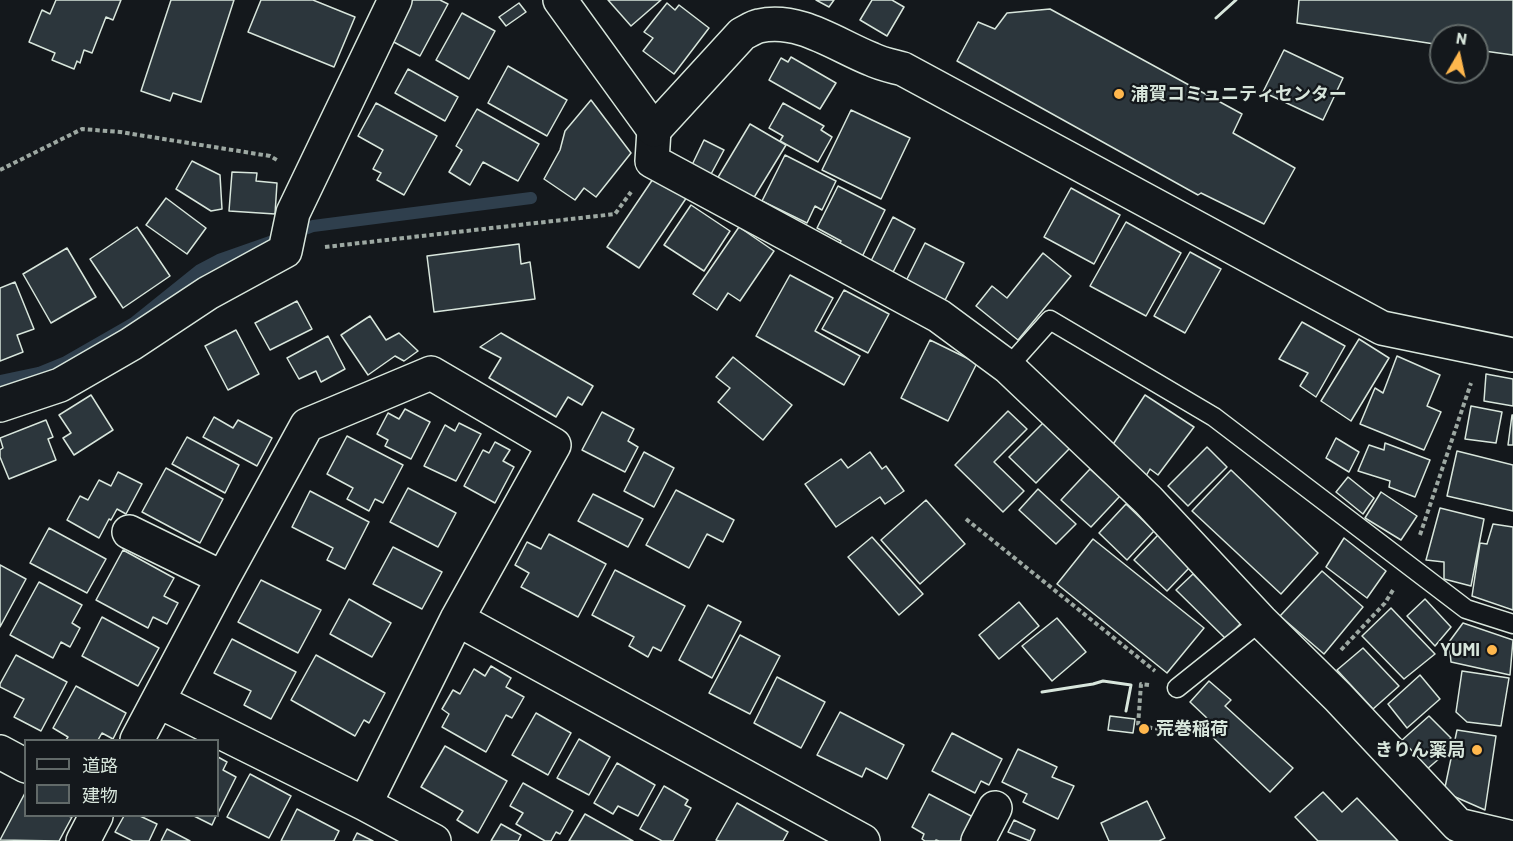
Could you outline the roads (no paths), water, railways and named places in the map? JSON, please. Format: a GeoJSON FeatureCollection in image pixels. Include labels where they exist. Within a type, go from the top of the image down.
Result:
{"type":"FeatureCollection","features":[{"type":"Feature","properties":{"kind":"street"},"geometry":{"type":"LineString","coordinates":[[0,405],[60,385],[131,344],[208,293],[285,248],[293,213],[395,0]]}},
{"type":"Feature","properties":{"kind":"street"},"geometry":{"type":"LineString","coordinates":[[560,0],[653,145],[703,189],[939,316],[1008,368],[1148,500],[1458,825],[1513,838]]}},
{"type":"Feature","properties":{"kind":"street"},"geometry":{"type":"LineString","coordinates":[[653,145],[742,34],[757,26],[791,25],[872,60],[903,69],[1382,328],[1498,352]]}},
{"type":"Feature","properties":{"kind":"street"},"geometry":{"type":"LineString","coordinates":[[138,739],[307,425],[431,373],[554,445],[457,619],[364,804]]}},
{"type":"Feature","properties":{"kind":"street"},"geometry":{"type":"LineString","coordinates":[[129,532],[223,578]]}},
{"type":"Feature","properties":{"kind":"street"},"geometry":{"type":"LineString","coordinates":[[457,619],[863,841]]}},
{"type":"Feature","properties":{"kind":"street"},"geometry":{"type":"LineString","coordinates":[[158,701],[435,841]]}},
{"type":"Feature","properties":{"kind":"street"},"geometry":{"type":"LineString","coordinates":[[0,752],[24,765]]}},
{"type":"Feature","properties":{"kind":"street"},"geometry":{"type":"LineString","coordinates":[[978,841],[995,808]]}},
{"type":"Feature","properties":{"kind":"street"},"geometry":{"type":"LineString","coordinates":[[83,841],[95,817]]}},
{"type":"Feature","properties":{"kind":"lane"},"geometry":{"type":"LineString","coordinates":[[1008,368],[1050,320],[1214,417],[1466,609],[1513,624]]}},
{"type":"Feature","properties":{"kind":"lane"},"geometry":{"type":"LineString","coordinates":[[1177,688],[1261,621]]}},
{"type":"Feature","properties":{"kind":"waterway"},"geometry":{"type":"LineString","coordinates":[[292,234],[313,226],[531,198]]}},
{"type":"Feature","properties":{"kind":"waterway"},"geometry":{"type":"LineString","coordinates":[[0,381],[39,373],[66,362],[134,323],[200,270],[219,260],[276,240]]}},
{"type":"Feature","properties":{"kind":"place","name":"浦賀コミュニティセンター"},"geometry":{"type":"Point","coordinates":[1119,94]}},
{"type":"Feature","properties":{"kind":"place","name":"YUMI"},"geometry":{"type":"Point","coordinates":[1492,650]}},
{"type":"Feature","properties":{"kind":"place","name":"荒巻稲荷"},"geometry":{"type":"Point","coordinates":[1144,729]}},
{"type":"Feature","properties":{"kind":"place","name":"きりん薬局"},"geometry":{"type":"Point","coordinates":[1477,750]}}]}
